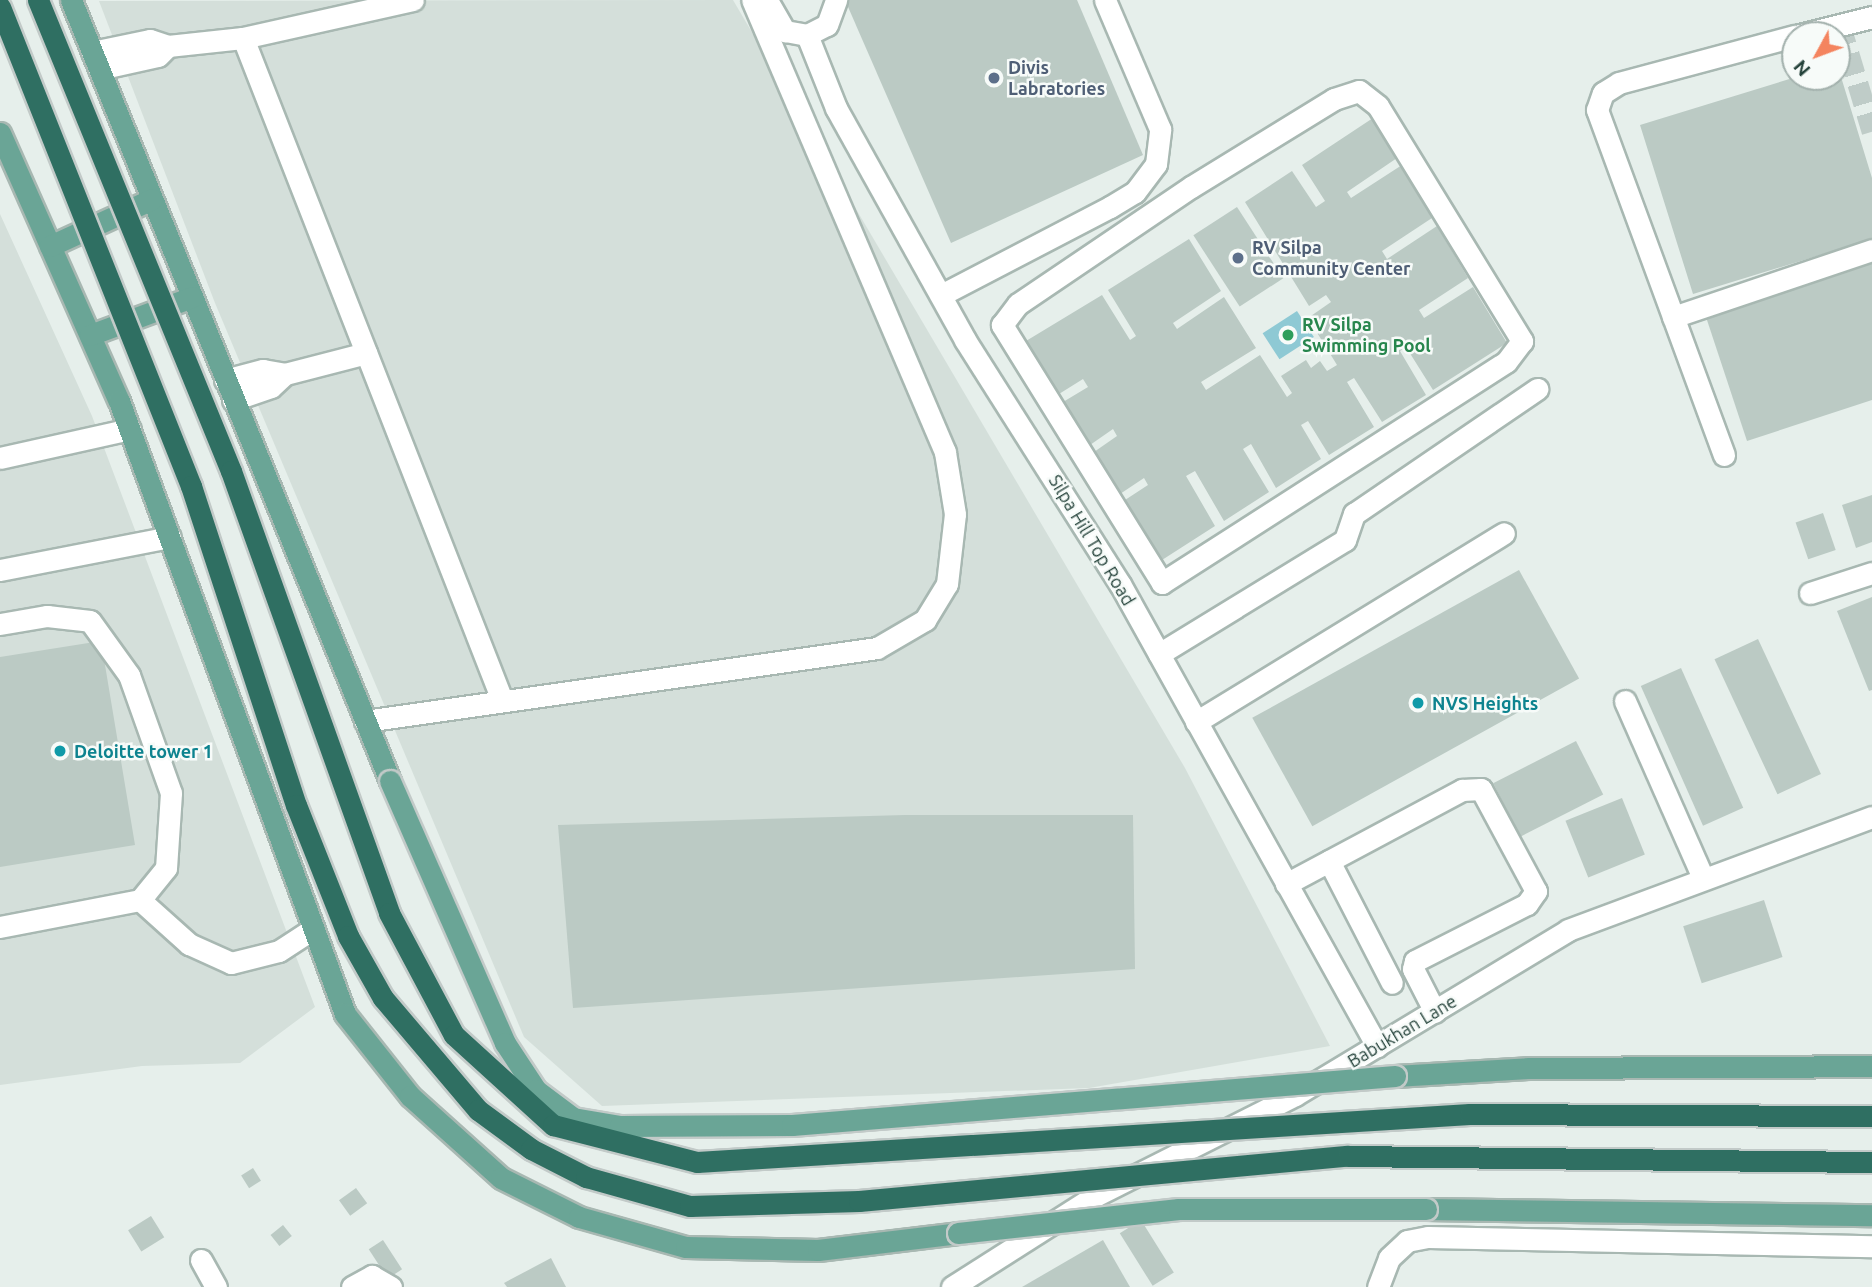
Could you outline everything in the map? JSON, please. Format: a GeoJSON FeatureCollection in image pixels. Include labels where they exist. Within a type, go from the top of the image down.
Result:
{"type":"FeatureCollection","features":[{"type":"Feature","properties":{"kind":"highway"},"geometry":{"type":"LineString","coordinates":[[38,0],[231,471],[389,913],[454,1035],[554,1125],[697,1162],[1470,1114],[1872,1116]]}},
{"type":"Feature","properties":{"kind":"highway"},"geometry":{"type":"LineString","coordinates":[[0,7],[191,486],[296,805],[348,936],[383,998],[478,1110],[531,1149],[586,1177],[690,1206],[859,1201],[1348,1156],[1872,1162]]}},
{"type":"Feature","properties":{"kind":"main road"},"geometry":{"type":"LineString","coordinates":[[71,0],[365,721],[505,1043],[536,1090],[573,1118],[620,1126],[792,1125],[1395,1076],[1528,1068],[1872,1066]]}},
{"type":"Feature","properties":{"kind":"main road"},"geometry":{"type":"LineString","coordinates":[[0,133],[130,429],[311,930],[345,1014],[410,1096],[501,1178],[579,1217],[685,1247],[818,1250],[1180,1209],[1426,1209],[1872,1215]]}},
{"type":"Feature","properties":{"kind":"main road"},"geometry":{"type":"LineString","coordinates":[[50,246],[152,199]]}},
{"type":"Feature","properties":{"kind":"main road"},"geometry":{"type":"LineString","coordinates":[[90,335],[192,297]]}},
{"type":"Feature","properties":{"kind":"street"},"geometry":{"type":"LineString","coordinates":[[96,61],[150,40],[167,46],[243,37],[413,0]]}},
{"type":"Feature","properties":{"kind":"street"},"geometry":{"type":"LineString","coordinates":[[365,721],[877,648],[925,620],[947,584],[955,514],[945,452],[752,0]]}},
{"type":"Feature","properties":{"kind":"street"},"geometry":{"type":"LineString","coordinates":[[768,0],[776,24],[807,35],[827,25],[836,0]]}},
{"type":"Feature","properties":{"kind":"street"},"geometry":{"type":"LineString","coordinates":[[941,295],[1135,192],[1156,164],[1160,129],[1105,0]]}},
{"type":"Feature","properties":{"kind":"street"},"geometry":{"type":"LineString","coordinates":[[1851,22],[1872,17]]}},
{"type":"Feature","properties":{"kind":"street","name":"Silpa Hill Top Road"},"geometry":{"type":"LineString","coordinates":[[807,35],[836,108],[965,340],[1080,516],[1120,584],[1377,1046]]}},
{"type":"Feature","properties":{"kind":"street"},"geometry":{"type":"LineString","coordinates":[[243,37],[502,700]]}},
{"type":"Feature","properties":{"kind":"street"},"geometry":{"type":"LineString","coordinates":[[1724,455],[1597,110],[1603,93],[1781,41]]}},
{"type":"Feature","properties":{"kind":"street"},"geometry":{"type":"LineString","coordinates":[[1359,91],[1378,106],[1522,341],[1506,362],[1169,581],[1158,580],[1108,497],[1002,325],[1017,304],[1191,187],[1334,99],[1359,91]]}},
{"type":"Feature","properties":{"kind":"street"},"geometry":{"type":"LineString","coordinates":[[1673,317],[1872,250]]}},
{"type":"Feature","properties":{"kind":"street"},"geometry":{"type":"LineString","coordinates":[[225,380],[263,370],[285,374],[366,354]]}},
{"type":"Feature","properties":{"kind":"street"},"geometry":{"type":"LineString","coordinates":[[233,400],[271,387],[285,374]]}},
{"type":"Feature","properties":{"kind":"street"},"geometry":{"type":"LineString","coordinates":[[1159,654],[1345,540],[1354,514],[1537,389]]}},
{"type":"Feature","properties":{"kind":"street"},"geometry":{"type":"LineString","coordinates":[[0,458],[130,429]]}},
{"type":"Feature","properties":{"kind":"street"},"geometry":{"type":"LineString","coordinates":[[1080,516],[1108,497]]}},
{"type":"Feature","properties":{"kind":"street"},"geometry":{"type":"LineString","coordinates":[[1196,722],[1504,533]]}},
{"type":"Feature","properties":{"kind":"street"},"geometry":{"type":"LineString","coordinates":[[0,570],[170,537]]}},
{"type":"Feature","properties":{"kind":"street"},"geometry":{"type":"LineString","coordinates":[[1120,584],[1150,564]]}},
{"type":"Feature","properties":{"kind":"street"},"geometry":{"type":"LineString","coordinates":[[1810,593],[1872,573]]}},
{"type":"Feature","properties":{"kind":"street"},"geometry":{"type":"LineString","coordinates":[[0,624],[47,616],[90,621],[129,675],[171,793],[166,868],[140,900],[0,928]]}},
{"type":"Feature","properties":{"kind":"street"},"geometry":{"type":"LineString","coordinates":[[1625,701],[1703,878]]}},
{"type":"Feature","properties":{"kind":"street"},"geometry":{"type":"LineString","coordinates":[[1286,884],[1462,790],[1476,787],[1486,793],[1536,891],[1527,904],[1415,961],[1413,969],[1435,1012]]}},
{"type":"Feature","properties":{"kind":"street","name":"Babukhan Lane"},"geometry":{"type":"LineString","coordinates":[[952,1287],[1095,1196],[1377,1046],[1568,930],[1872,817]]}},
{"type":"Feature","properties":{"kind":"street"},"geometry":{"type":"LineString","coordinates":[[1329,861],[1392,983]]}},
{"type":"Feature","properties":{"kind":"street"},"geometry":{"type":"LineString","coordinates":[[140,900],[189,944],[231,963],[279,951],[311,930]]}},
{"type":"Feature","properties":{"kind":"street"},"geometry":{"type":"LineString","coordinates":[[1378,1287],[1389,1258],[1407,1241],[1428,1237],[1872,1246]]}},
{"type":"Feature","properties":{"kind":"street"},"geometry":{"type":"LineString","coordinates":[[201,1260],[216,1287]]}},
{"type":"Feature","properties":{"kind":"street"},"geometry":{"type":"LineString","coordinates":[[352,1287],[372,1276],[391,1287]]}},
{"type":"Feature","properties":{"kind":"shaded area"},"geometry":{"type":"Polygon","coordinates":[[[733,0],[1185,768],[1330,1046],[1089,1088],[602,1106],[524,1037],[215,303],[99,1],[733,0]]]}},
{"type":"Feature","properties":{"kind":"shaded area"},"geometry":{"type":"Polygon","coordinates":[[[0,214],[92,416],[315,1007],[240,1063],[142,1066],[0,1085],[0,214]]]}},
{"type":"Feature","properties":{"kind":"water","name":"RV Silpa Swimming Pool"},"geometry":{"type":"Polygon","coordinates":[[[1297,311],[1314,337],[1279,359],[1263,333],[1297,311]]]}},
{"type":"Feature","properties":{"kind":"building","name":"Divis Labratories"},"geometry":{"type":"Polygon","coordinates":[[[845,0],[1077,0],[1143,155],[951,243],[845,0]]]}},
{"type":"Feature","properties":{"kind":"building"},"geometry":{"type":"Polygon","coordinates":[[[1781,82],[1781,91],[1845,91],[1872,178],[1872,239],[1693,294],[1640,125],[1781,82]]]}},
{"type":"Feature","properties":{"kind":"building"},"geometry":{"type":"Polygon","coordinates":[[[1373,118],[1397,158],[1347,192],[1351,198],[1402,165],[1432,218],[1382,251],[1387,259],[1437,226],[1468,278],[1419,310],[1424,318],[1473,287],[1507,343],[1433,390],[1406,347],[1400,351],[1426,395],[1382,422],[1354,378],[1347,382],[1374,427],[1329,455],[1308,421],[1301,425],[1321,459],[1276,488],[1251,444],[1243,449],[1269,492],[1224,521],[1195,471],[1186,476],[1215,526],[1162,560],[1125,500],[1148,485],[1144,478],[1120,494],[1094,452],[1117,436],[1113,429],[1090,445],[1063,402],[1088,387],[1083,379],[1059,394],[1026,341],[1102,295],[1130,340],[1136,336],[1108,290],[1189,239],[1221,291],[1173,323],[1177,329],[1224,297],[1256,348],[1201,382],[1206,390],[1260,355],[1287,397],[1292,393],[1281,376],[1306,360],[1311,368],[1320,361],[1327,371],[1337,365],[1308,318],[1331,302],[1326,295],[1309,306],[1245,202],[1292,171],[1316,207],[1325,201],[1302,165],[1373,118]]]}},
{"type":"Feature","properties":{"kind":"building","name":"RV Silpa Community Center"},"geometry":{"type":"Polygon","coordinates":[[[1237,207],[1283,278],[1240,307],[1193,235],[1237,207]]]}},
{"type":"Feature","properties":{"kind":"building"},"geometry":{"type":"Polygon","coordinates":[[[1872,259],[1872,400],[1747,441],[1705,314],[1872,259]]]}},
{"type":"Feature","properties":{"kind":"building"},"geometry":{"type":"Polygon","coordinates":[[[1872,495],[1872,542],[1856,548],[1842,505],[1872,495]]]}},
{"type":"Feature","properties":{"kind":"building"},"geometry":{"type":"Polygon","coordinates":[[[1823,513],[1836,550],[1808,559],[1796,522],[1823,513]]]}},
{"type":"Feature","properties":{"kind":"building","name":"NVS Heights"},"geometry":{"type":"Polygon","coordinates":[[[1519,570],[1579,678],[1312,826],[1252,718],[1519,570]]]}},
{"type":"Feature","properties":{"kind":"building"},"geometry":{"type":"Polygon","coordinates":[[[1872,597],[1872,690],[1869,691],[1837,611],[1872,597]]]}},
{"type":"Feature","properties":{"kind":"building"},"geometry":{"type":"Polygon","coordinates":[[[1758,639],[1821,774],[1777,794],[1714,659],[1758,639]]]}},
{"type":"Feature","properties":{"kind":"building","name":"Deloitte tower 1"},"geometry":{"type":"Polygon","coordinates":[[[101,641],[135,845],[0,867],[0,657],[101,641]]]}},
{"type":"Feature","properties":{"kind":"building"},"geometry":{"type":"Polygon","coordinates":[[[1681,668],[1743,808],[1703,826],[1641,686],[1681,668]]]}},
{"type":"Feature","properties":{"kind":"building"},"geometry":{"type":"Polygon","coordinates":[[[1576,741],[1603,794],[1520,837],[1493,783],[1576,741]]]}},
{"type":"Feature","properties":{"kind":"building"},"geometry":{"type":"Polygon","coordinates":[[[1622,798],[1645,855],[1588,877],[1565,821],[1622,798]]]}},
{"type":"Feature","properties":{"kind":"building"},"geometry":{"type":"Polygon","coordinates":[[[905,815],[1133,815],[1135,969],[573,1008],[558,825],[905,815]]]}},
{"type":"Feature","properties":{"kind":"building"},"geometry":{"type":"Polygon","coordinates":[[[1764,900],[1783,957],[1702,983],[1683,926],[1764,900]]]}},
{"type":"Feature","properties":{"kind":"building"},"geometry":{"type":"Polygon","coordinates":[[[253,1168],[261,1181],[249,1188],[241,1175],[253,1168]]]}},
{"type":"Feature","properties":{"kind":"building"},"geometry":{"type":"Polygon","coordinates":[[[356,1188],[367,1203],[350,1216],[339,1200],[356,1188]]]}},
{"type":"Feature","properties":{"kind":"building"},"geometry":{"type":"Polygon","coordinates":[[[151,1216],[164,1237],[141,1252],[128,1230],[151,1216]]]}},
{"type":"Feature","properties":{"kind":"building"},"geometry":{"type":"Polygon","coordinates":[[[1141,1220],[1174,1273],[1153,1286],[1120,1233],[1141,1220]]]}},
{"type":"Feature","properties":{"kind":"building"},"geometry":{"type":"Polygon","coordinates":[[[283,1225],[292,1236],[279,1246],[271,1235],[283,1225]]]}},
{"type":"Feature","properties":{"kind":"building"},"geometry":{"type":"Polygon","coordinates":[[[383,1240],[402,1269],[388,1279],[369,1249],[383,1240]]]}},
{"type":"Feature","properties":{"kind":"building"},"geometry":{"type":"Polygon","coordinates":[[[1103,1240],[1130,1287],[1022,1287],[1103,1240]]]}},
{"type":"Feature","properties":{"kind":"building"},"geometry":{"type":"Polygon","coordinates":[[[551,1258],[566,1287],[507,1287],[504,1283],[551,1258]]]}},
{"type":"Feature","properties":{"kind":"tunnel"},"geometry":{"type":"LineString","coordinates":[[1851,61],[1872,131]]}},
{"type":"Feature","properties":{"kind":"place","name":"Divis Labratories"},"geometry":{"type":"Point","coordinates":[994,78]}},
{"type":"Feature","properties":{"kind":"place","name":"RV Silpa Community Center"},"geometry":{"type":"Point","coordinates":[1238,258]}},
{"type":"Feature","properties":{"kind":"place","name":"RV Silpa Swimming Pool"},"geometry":{"type":"Point","coordinates":[1288,335]}},
{"type":"Feature","properties":{"kind":"place","name":"NVS Heights"},"geometry":{"type":"Point","coordinates":[1418,703]}},
{"type":"Feature","properties":{"kind":"place","name":"Deloitte tower 1"},"geometry":{"type":"Point","coordinates":[60,751]}}]}
